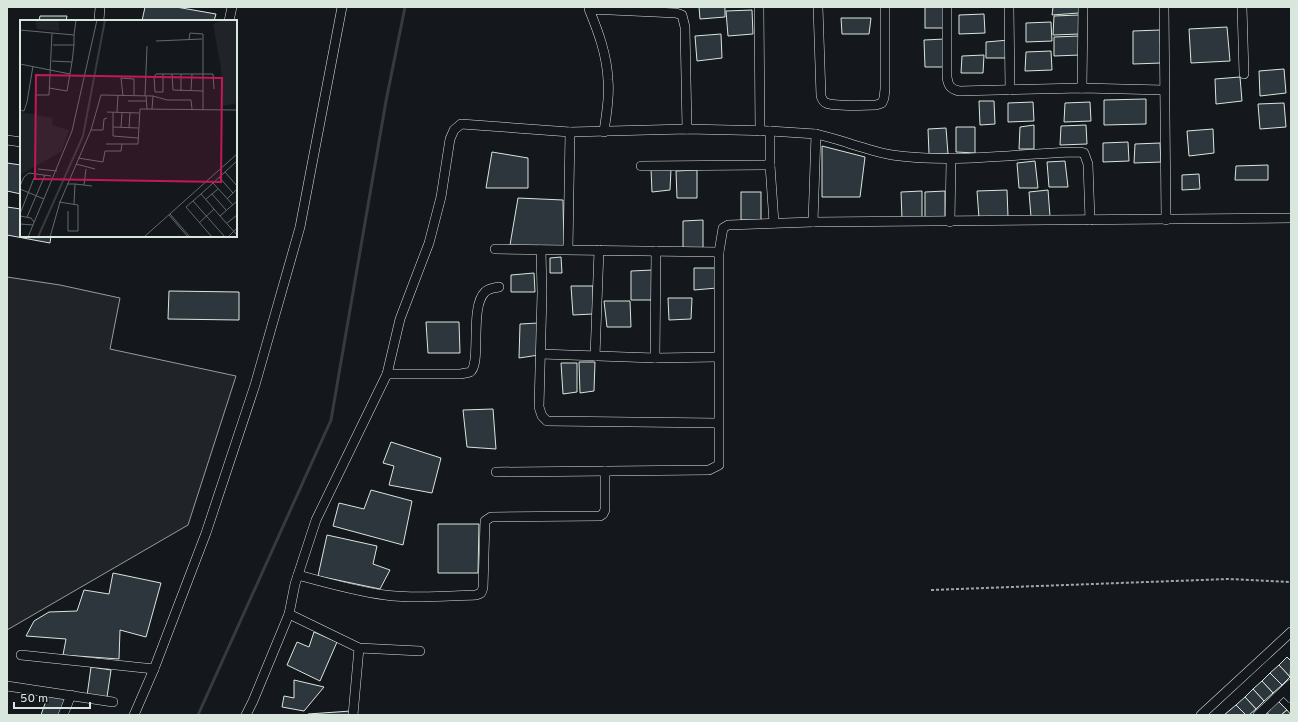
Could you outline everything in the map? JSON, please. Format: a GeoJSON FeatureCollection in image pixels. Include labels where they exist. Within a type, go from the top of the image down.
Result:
{"type":"FeatureCollection","features":[{"type":"Feature","properties":{"kind":"street"},"geometry":{"type":"LineString","coordinates":[[99,20],[100,7]]}},
{"type":"Feature","properties":{"kind":"street"},"geometry":{"type":"LineString","coordinates":[[229,20],[232,7]]}},
{"type":"Feature","properties":{"kind":"street"},"geometry":{"type":"LineString","coordinates":[[134,715],[154,669],[206,533],[255,385],[300,227],[342,7]]}},
{"type":"Feature","properties":{"kind":"street"},"geometry":{"type":"LineString","coordinates":[[759,7],[760,131]]}},
{"type":"Feature","properties":{"kind":"street"},"geometry":{"type":"LineString","coordinates":[[818,7],[822,101],[826,104],[869,105],[882,103],[884,98],[885,7]]}},
{"type":"Feature","properties":{"kind":"street"},"geometry":{"type":"LineString","coordinates":[[947,7],[947,77],[948,84],[952,89],[959,91],[1082,88],[1164,90]]}},
{"type":"Feature","properties":{"kind":"street"},"geometry":{"type":"LineString","coordinates":[[1009,7],[1010,90]]}},
{"type":"Feature","properties":{"kind":"street"},"geometry":{"type":"LineString","coordinates":[[1082,88],[1083,7]]}},
{"type":"Feature","properties":{"kind":"street"},"geometry":{"type":"LineString","coordinates":[[1164,7],[1166,220]]}},
{"type":"Feature","properties":{"kind":"street"},"geometry":{"type":"LineString","coordinates":[[1242,7],[1244,74]]}},
{"type":"Feature","properties":{"kind":"street"},"geometry":{"type":"LineString","coordinates":[[604,132],[608,100],[608,80],[605,58],[589,9],[676,13],[682,15],[685,26],[687,130]]}},
{"type":"Feature","properties":{"kind":"street"},"geometry":{"type":"LineString","coordinates":[[246,715],[289,614],[295,584],[316,520],[387,374],[400,319],[429,242],[441,197],[450,140],[454,130],[461,124],[570,132],[687,130],[770,131],[816,134],[868,150],[892,155],[951,159],[1075,152],[1084,154],[1088,164],[1090,220]]}},
{"type":"Feature","properties":{"kind":"street"},"geometry":{"type":"LineString","coordinates":[[770,131],[770,165],[774,223]]}},
{"type":"Feature","properties":{"kind":"street"},"geometry":{"type":"LineString","coordinates":[[568,249],[570,132]]}},
{"type":"Feature","properties":{"kind":"street"},"geometry":{"type":"LineString","coordinates":[[813,222],[816,134]]}},
{"type":"Feature","properties":{"kind":"street"},"geometry":{"type":"LineString","coordinates":[[7,140],[20,142]]}},
{"type":"Feature","properties":{"kind":"street"},"geometry":{"type":"LineString","coordinates":[[950,222],[951,159]]}},
{"type":"Feature","properties":{"kind":"street"},"geometry":{"type":"LineString","coordinates":[[641,166],[770,165]]}},
{"type":"Feature","properties":{"kind":"street"},"geometry":{"type":"LineString","coordinates":[[496,472],[709,470],[718,465],[719,252],[723,228],[728,225],[813,222],[1291,218]]}},
{"type":"Feature","properties":{"kind":"street"},"geometry":{"type":"LineString","coordinates":[[495,249],[719,252]]}},
{"type":"Feature","properties":{"kind":"street"},"geometry":{"type":"LineString","coordinates":[[541,250],[541,354],[539,407],[542,416],[547,421],[718,423]]}},
{"type":"Feature","properties":{"kind":"street"},"geometry":{"type":"LineString","coordinates":[[595,356],[599,250]]}},
{"type":"Feature","properties":{"kind":"street"},"geometry":{"type":"LineString","coordinates":[[655,358],[656,251]]}},
{"type":"Feature","properties":{"kind":"street"},"geometry":{"type":"LineString","coordinates":[[387,374],[470,373],[474,368],[475,362],[476,330],[480,299],[484,292],[489,288],[499,287]]}},
{"type":"Feature","properties":{"kind":"street"},"geometry":{"type":"LineString","coordinates":[[541,354],[655,358],[718,358]]}},
{"type":"Feature","properties":{"kind":"street"},"geometry":{"type":"LineString","coordinates":[[298,575],[345,588],[386,595],[476,595],[481,593],[483,588],[485,520],[491,517],[600,516],[605,510],[605,471]]}},
{"type":"Feature","properties":{"kind":"street"},"geometry":{"type":"LineString","coordinates":[[289,614],[359,648],[420,651]]}},
{"type":"Feature","properties":{"kind":"street"},"geometry":{"type":"LineString","coordinates":[[1201,715],[1291,632]]}},
{"type":"Feature","properties":{"kind":"street"},"geometry":{"type":"LineString","coordinates":[[353,715],[359,648]]}},
{"type":"Feature","properties":{"kind":"street"},"geometry":{"type":"LineString","coordinates":[[21,656],[154,669]]}},
{"type":"Feature","properties":{"kind":"street"},"geometry":{"type":"LineString","coordinates":[[7,686],[113,702]]}},
{"type":"Feature","properties":{"kind":"street"},"geometry":{"type":"LineString","coordinates":[[1258,715],[1288,687],[1291,698]]}},
{"type":"Feature","properties":{"kind":"street"},"geometry":{"type":"LineString","coordinates":[[63,715],[71,695]]}},
{"type":"Feature","properties":{"kind":"path"},"geometry":{"type":"LineString","coordinates":[[931,590],[1228,580],[1291,582]]}},
{"type":"Feature","properties":{"kind":"shaded area"},"geometry":{"type":"Polygon","coordinates":[[[7,277],[60,285],[120,298],[110,349],[236,376],[188,525],[7,630],[7,277]]]}},
{"type":"Feature","properties":{"kind":"building"},"geometry":{"type":"Polygon","coordinates":[[[145,7],[176,7],[216,14],[214,20],[142,20],[145,7]]]}},
{"type":"Feature","properties":{"kind":"building"},"geometry":{"type":"Polygon","coordinates":[[[699,7],[725,7],[725,17],[700,19],[699,7]]]}},
{"type":"Feature","properties":{"kind":"building"},"geometry":{"type":"Polygon","coordinates":[[[925,7],[945,7],[945,28],[925,28],[925,7]]]}},
{"type":"Feature","properties":{"kind":"building"},"geometry":{"type":"Polygon","coordinates":[[[1053,7],[1079,7],[1079,13],[1052,15],[1053,7]]]}},
{"type":"Feature","properties":{"kind":"building"},"geometry":{"type":"Polygon","coordinates":[[[752,10],[753,34],[728,36],[726,11],[752,10]]]}},
{"type":"Feature","properties":{"kind":"building"},"geometry":{"type":"Polygon","coordinates":[[[984,14],[985,33],[959,34],[959,15],[984,14]]]}},
{"type":"Feature","properties":{"kind":"building"},"geometry":{"type":"Polygon","coordinates":[[[1079,15],[1080,34],[1053,35],[1054,16],[1079,15]]]}},
{"type":"Feature","properties":{"kind":"building"},"geometry":{"type":"Polygon","coordinates":[[[40,16],[67,16],[66,20],[39,20],[40,16]]]}},
{"type":"Feature","properties":{"kind":"building"},"geometry":{"type":"Polygon","coordinates":[[[841,18],[871,18],[869,34],[842,34],[841,18]]]}},
{"type":"Feature","properties":{"kind":"building"},"geometry":{"type":"Polygon","coordinates":[[[1051,22],[1052,41],[1026,42],[1026,23],[1051,22]]]}},
{"type":"Feature","properties":{"kind":"building"},"geometry":{"type":"Polygon","coordinates":[[[1227,27],[1230,61],[1191,63],[1189,29],[1227,27]]]}},
{"type":"Feature","properties":{"kind":"building"},"geometry":{"type":"Polygon","coordinates":[[[1160,30],[1161,63],[1133,64],[1133,31],[1160,30]]]}},
{"type":"Feature","properties":{"kind":"building"},"geometry":{"type":"Polygon","coordinates":[[[721,34],[722,58],[697,61],[695,36],[721,34]]]}},
{"type":"Feature","properties":{"kind":"building"},"geometry":{"type":"Polygon","coordinates":[[[1079,36],[1080,55],[1054,56],[1054,37],[1079,36]]]}},
{"type":"Feature","properties":{"kind":"building"},"geometry":{"type":"Polygon","coordinates":[[[945,39],[944,67],[925,67],[924,40],[945,39]]]}},
{"type":"Feature","properties":{"kind":"building"},"geometry":{"type":"Polygon","coordinates":[[[1009,40],[1008,58],[986,58],[986,42],[1009,40]]]}},
{"type":"Feature","properties":{"kind":"building"},"geometry":{"type":"Polygon","coordinates":[[[1051,51],[1052,70],[1025,71],[1026,52],[1051,51]]]}},
{"type":"Feature","properties":{"kind":"building"},"geometry":{"type":"Polygon","coordinates":[[[984,55],[983,73],[961,73],[962,56],[984,55]]]}},
{"type":"Feature","properties":{"kind":"building"},"geometry":{"type":"Polygon","coordinates":[[[1284,69],[1286,93],[1260,96],[1259,71],[1284,69]]]}},
{"type":"Feature","properties":{"kind":"building"},"geometry":{"type":"Polygon","coordinates":[[[1240,77],[1242,101],[1216,104],[1215,79],[1240,77]]]}},
{"type":"Feature","properties":{"kind":"building"},"geometry":{"type":"Polygon","coordinates":[[[1146,99],[1146,124],[1104,125],[1104,100],[1146,99]]]}},
{"type":"Feature","properties":{"kind":"building"},"geometry":{"type":"Polygon","coordinates":[[[979,101],[994,101],[995,124],[980,125],[979,101]]]}},
{"type":"Feature","properties":{"kind":"building"},"geometry":{"type":"Polygon","coordinates":[[[1033,102],[1034,121],[1008,122],[1008,103],[1033,102]]]}},
{"type":"Feature","properties":{"kind":"building"},"geometry":{"type":"Polygon","coordinates":[[[1090,102],[1091,121],[1064,122],[1065,103],[1090,102]]]}},
{"type":"Feature","properties":{"kind":"building"},"geometry":{"type":"Polygon","coordinates":[[[1284,103],[1286,127],[1260,129],[1258,104],[1284,103]]]}},
{"type":"Feature","properties":{"kind":"building"},"geometry":{"type":"Polygon","coordinates":[[[1034,125],[1034,149],[1019,149],[1020,127],[1034,125]]]}},
{"type":"Feature","properties":{"kind":"building"},"geometry":{"type":"Polygon","coordinates":[[[1086,125],[1087,144],[1060,145],[1061,126],[1086,125]]]}},
{"type":"Feature","properties":{"kind":"building"},"geometry":{"type":"Polygon","coordinates":[[[956,127],[975,127],[975,153],[956,152],[956,127]]]}},
{"type":"Feature","properties":{"kind":"building"},"geometry":{"type":"Polygon","coordinates":[[[946,128],[948,154],[929,154],[928,129],[946,128]]]}},
{"type":"Feature","properties":{"kind":"building"},"geometry":{"type":"Polygon","coordinates":[[[1213,129],[1214,153],[1189,156],[1187,131],[1213,129]]]}},
{"type":"Feature","properties":{"kind":"building"},"geometry":{"type":"Polygon","coordinates":[[[1128,142],[1129,161],[1103,162],[1103,143],[1128,142]]]}},
{"type":"Feature","properties":{"kind":"building"},"geometry":{"type":"Polygon","coordinates":[[[1160,143],[1161,162],[1134,163],[1135,144],[1160,143]]]}},
{"type":"Feature","properties":{"kind":"building"},"geometry":{"type":"Polygon","coordinates":[[[822,146],[865,157],[860,197],[822,197],[822,146]]]}},
{"type":"Feature","properties":{"kind":"building"},"geometry":{"type":"Polygon","coordinates":[[[492,152],[528,158],[528,188],[486,188],[492,152]]]}},
{"type":"Feature","properties":{"kind":"building"},"geometry":{"type":"Polygon","coordinates":[[[1035,161],[1038,188],[1019,188],[1017,163],[1035,161]]]}},
{"type":"Feature","properties":{"kind":"building"},"geometry":{"type":"Polygon","coordinates":[[[1065,161],[1068,187],[1049,187],[1047,162],[1065,161]]]}},
{"type":"Feature","properties":{"kind":"building"},"geometry":{"type":"Polygon","coordinates":[[[7,163],[20,165],[20,194],[7,191],[7,163]]]}},
{"type":"Feature","properties":{"kind":"building"},"geometry":{"type":"Polygon","coordinates":[[[1268,165],[1268,180],[1235,180],[1236,166],[1268,165]]]}},
{"type":"Feature","properties":{"kind":"building"},"geometry":{"type":"Polygon","coordinates":[[[651,169],[671,169],[670,190],[652,192],[651,169]]]}},
{"type":"Feature","properties":{"kind":"building"},"geometry":{"type":"Polygon","coordinates":[[[697,170],[697,198],[677,198],[676,171],[697,170]]]}},
{"type":"Feature","properties":{"kind":"building"},"geometry":{"type":"Polygon","coordinates":[[[1199,174],[1200,189],[1182,190],[1182,175],[1199,174]]]}},
{"type":"Feature","properties":{"kind":"building"},"geometry":{"type":"Polygon","coordinates":[[[1007,190],[1008,217],[979,218],[977,191],[1007,190]]]}},
{"type":"Feature","properties":{"kind":"building"},"geometry":{"type":"Polygon","coordinates":[[[1048,190],[1050,216],[1031,217],[1029,192],[1048,190]]]}},
{"type":"Feature","properties":{"kind":"building"},"geometry":{"type":"Polygon","coordinates":[[[922,191],[922,219],[902,219],[901,192],[922,191]]]}},
{"type":"Feature","properties":{"kind":"building"},"geometry":{"type":"Polygon","coordinates":[[[945,191],[945,219],[925,219],[925,192],[945,191]]]}},
{"type":"Feature","properties":{"kind":"building"},"geometry":{"type":"Polygon","coordinates":[[[741,192],[761,192],[761,220],[741,220],[741,192]]]}},
{"type":"Feature","properties":{"kind":"building"},"geometry":{"type":"Polygon","coordinates":[[[518,198],[563,200],[564,248],[510,245],[518,198]]]}},
{"type":"Feature","properties":{"kind":"building"},"geometry":{"type":"Polygon","coordinates":[[[7,207],[20,209],[20,237],[51,237],[50,243],[7,235],[7,207]]]}},
{"type":"Feature","properties":{"kind":"building"},"geometry":{"type":"Polygon","coordinates":[[[703,220],[703,248],[683,248],[683,221],[703,220]]]}},
{"type":"Feature","properties":{"kind":"building"},"geometry":{"type":"Polygon","coordinates":[[[561,257],[562,273],[550,273],[550,258],[561,257]]]}},
{"type":"Feature","properties":{"kind":"building"},"geometry":{"type":"Polygon","coordinates":[[[694,268],[718,268],[717,288],[694,290],[694,268]]]}},
{"type":"Feature","properties":{"kind":"building"},"geometry":{"type":"Polygon","coordinates":[[[653,270],[653,300],[631,300],[631,271],[653,270]]]}},
{"type":"Feature","properties":{"kind":"building"},"geometry":{"type":"Polygon","coordinates":[[[534,273],[535,292],[511,292],[511,275],[534,273]]]}},
{"type":"Feature","properties":{"kind":"building"},"geometry":{"type":"Polygon","coordinates":[[[571,286],[593,286],[593,314],[573,315],[571,286]]]}},
{"type":"Feature","properties":{"kind":"building"},"geometry":{"type":"Polygon","coordinates":[[[169,291],[239,292],[239,320],[168,319],[169,291]]]}},
{"type":"Feature","properties":{"kind":"building"},"geometry":{"type":"Polygon","coordinates":[[[668,298],[692,298],[691,319],[669,320],[668,298]]]}},
{"type":"Feature","properties":{"kind":"building"},"geometry":{"type":"Polygon","coordinates":[[[604,301],[630,301],[631,327],[607,327],[604,301]]]}},
{"type":"Feature","properties":{"kind":"building"},"geometry":{"type":"Polygon","coordinates":[[[426,322],[459,322],[460,353],[428,353],[426,322]]]}},
{"type":"Feature","properties":{"kind":"building"},"geometry":{"type":"Polygon","coordinates":[[[538,323],[539,355],[519,358],[520,324],[538,323]]]}},
{"type":"Feature","properties":{"kind":"building"},"geometry":{"type":"Polygon","coordinates":[[[579,362],[595,362],[594,391],[580,393],[579,362]]]}},
{"type":"Feature","properties":{"kind":"building"},"geometry":{"type":"Polygon","coordinates":[[[561,363],[577,363],[577,392],[563,394],[561,363]]]}},
{"type":"Feature","properties":{"kind":"building"},"geometry":{"type":"Polygon","coordinates":[[[493,409],[496,449],[467,447],[463,410],[493,409]]]}},
{"type":"Feature","properties":{"kind":"building"},"geometry":{"type":"Polygon","coordinates":[[[391,442],[441,458],[432,493],[389,485],[394,466],[383,463],[391,442]]]}},
{"type":"Feature","properties":{"kind":"building"},"geometry":{"type":"Polygon","coordinates":[[[371,490],[412,501],[403,545],[333,526],[339,503],[364,509],[371,490]]]}},
{"type":"Feature","properties":{"kind":"building"},"geometry":{"type":"Polygon","coordinates":[[[438,524],[479,524],[478,573],[438,573],[438,524]]]}},
{"type":"Feature","properties":{"kind":"building"},"geometry":{"type":"Polygon","coordinates":[[[327,535],[377,546],[373,564],[390,570],[380,589],[318,576],[327,535]]]}},
{"type":"Feature","properties":{"kind":"building"},"geometry":{"type":"Polygon","coordinates":[[[113,573],[161,583],[146,637],[120,630],[119,659],[63,655],[66,639],[26,636],[34,621],[49,612],[77,611],[84,590],[109,594],[113,573]]]}},
{"type":"Feature","properties":{"kind":"building"},"geometry":{"type":"Polygon","coordinates":[[[314,632],[337,642],[320,681],[287,665],[297,642],[309,647],[314,632]]]}},
{"type":"Feature","properties":{"kind":"building"},"geometry":{"type":"Polygon","coordinates":[[[1287,657],[1291,661],[1290,677],[1279,665],[1287,657]]]}},
{"type":"Feature","properties":{"kind":"building"},"geometry":{"type":"Polygon","coordinates":[[[1279,665],[1290,677],[1282,685],[1270,673],[1279,665]]]}},
{"type":"Feature","properties":{"kind":"building"},"geometry":{"type":"Polygon","coordinates":[[[91,667],[111,670],[107,697],[87,696],[91,667]]]}},
{"type":"Feature","properties":{"kind":"building"},"geometry":{"type":"Polygon","coordinates":[[[1270,673],[1282,685],[1273,693],[1262,681],[1270,673]]]}},
{"type":"Feature","properties":{"kind":"building"},"geometry":{"type":"Polygon","coordinates":[[[294,680],[324,687],[304,711],[282,707],[284,696],[294,698],[294,680]]]}},
{"type":"Feature","properties":{"kind":"building"},"geometry":{"type":"Polygon","coordinates":[[[1262,681],[1273,693],[1264,701],[1253,689],[1262,681]]]}},
{"type":"Feature","properties":{"kind":"building"},"geometry":{"type":"Polygon","coordinates":[[[1253,689],[1264,701],[1256,709],[1245,697],[1253,689]]]}},
{"type":"Feature","properties":{"kind":"building"},"geometry":{"type":"Polygon","coordinates":[[[48,695],[66,696],[59,715],[41,715],[48,695]]]}},
{"type":"Feature","properties":{"kind":"building"},"geometry":{"type":"Polygon","coordinates":[[[1245,697],[1256,709],[1249,715],[1246,715],[1236,705],[1245,697]]]}},
{"type":"Feature","properties":{"kind":"building"},"geometry":{"type":"Polygon","coordinates":[[[1278,701],[1287,710],[1281,715],[1269,715],[1267,712],[1278,701]]]}},
{"type":"Feature","properties":{"kind":"building"},"geometry":{"type":"Polygon","coordinates":[[[1236,705],[1246,715],[1224,715],[1236,705]]]}},
{"type":"Feature","properties":{"kind":"building"},"geometry":{"type":"Polygon","coordinates":[[[1287,710],[1291,715],[1281,715],[1287,710]]]}},
{"type":"Feature","properties":{"kind":"building"},"geometry":{"type":"Polygon","coordinates":[[[351,711],[350,715],[308,715],[308,714],[351,711]]]}},
{"type":"Feature","properties":{"kind":"waterway"},"geometry":{"type":"LineString","coordinates":[[198,715],[331,420],[386,101],[405,7]]}}]}
